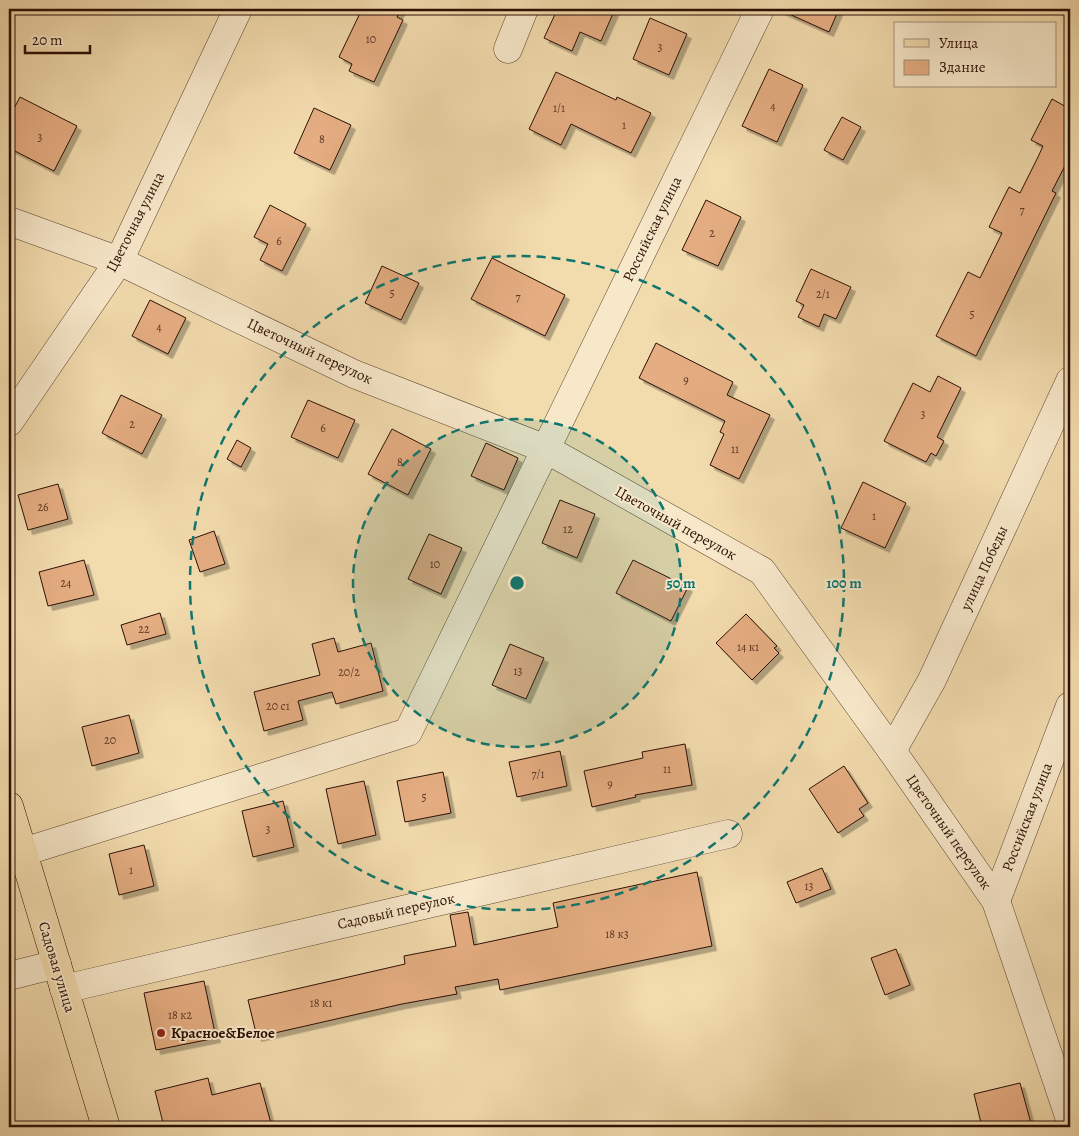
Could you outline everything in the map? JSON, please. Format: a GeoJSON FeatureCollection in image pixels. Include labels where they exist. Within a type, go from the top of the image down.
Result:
{"type":"FeatureCollection","features":[{"type":"Feature","properties":{"kind":"main road","name":"Садовая улица"},"geometry":{"type":"LineString","coordinates":[[9,806],[106,1127]]}},
{"type":"Feature","properties":{"kind":"street","name":"Цветочная улица"},"geometry":{"type":"LineString","coordinates":[[9,422],[119,261],[238,9]]}},
{"type":"Feature","properties":{"kind":"street"},"geometry":{"type":"LineString","coordinates":[[508,49],[524,9]]}},
{"type":"Feature","properties":{"kind":"street","name":"Российская улица"},"geometry":{"type":"LineString","coordinates":[[23,852],[408,732],[760,9]]}},
{"type":"Feature","properties":{"kind":"street","name":"Цветочный переулок"},"geometry":{"type":"LineString","coordinates":[[9,221],[119,261],[354,374],[546,449],[762,571],[892,751],[996,900],[1070,1119]]}},
{"type":"Feature","properties":{"kind":"street","name":"улица Победы"},"geometry":{"type":"LineString","coordinates":[[892,751],[932,680],[1070,381]]}},
{"type":"Feature","properties":{"kind":"street","name":"Российская улица"},"geometry":{"type":"LineString","coordinates":[[996,900],[1070,706]]}},
{"type":"Feature","properties":{"kind":"street","name":"Садовый переулок"},"geometry":{"type":"LineString","coordinates":[[9,976],[60,977],[728,834]]}},
{"type":"Feature","properties":{"kind":"building"},"geometry":{"type":"Polygon","coordinates":[[[362,9],[401,9],[397,17],[403,20],[374,82],[349,71],[352,64],[339,57],[362,9]]]}},
{"type":"Feature","properties":{"kind":"building"},"geometry":{"type":"Polygon","coordinates":[[[570,9],[615,9],[601,41],[580,32],[572,51],[544,38],[557,10],[568,15],[570,9]]]}},
{"type":"Feature","properties":{"kind":"building"},"geometry":{"type":"Polygon","coordinates":[[[778,9],[839,9],[829,32],[778,9]]]}},
{"type":"Feature","properties":{"kind":"building"},"geometry":{"type":"Polygon","coordinates":[[[650,18],[687,34],[669,75],[633,59],[650,18]]]}},
{"type":"Feature","properties":{"kind":"building"},"geometry":{"type":"Polygon","coordinates":[[[769,69],[803,85],[777,142],[742,126],[769,69]]]}},
{"type":"Feature","properties":{"kind":"building"},"geometry":{"type":"Polygon","coordinates":[[[556,72],[616,100],[617,97],[651,113],[631,153],[571,124],[561,145],[529,129],[556,72]]]}},
{"type":"Feature","properties":{"kind":"building"},"geometry":{"type":"Polygon","coordinates":[[[20,97],[77,126],[54,171],[9,148],[9,118],[20,97]]]}},
{"type":"Feature","properties":{"kind":"building"},"geometry":{"type":"Polygon","coordinates":[[[1052,99],[1070,109],[1070,156],[1052,191],[1056,193],[976,356],[936,336],[968,272],[980,278],[1002,233],[989,227],[1009,187],[1020,193],[1038,157],[1043,146],[1031,140],[1052,99]]]}},
{"type":"Feature","properties":{"kind":"building"},"geometry":{"type":"Polygon","coordinates":[[[314,108],[351,125],[330,170],[294,153],[314,108]]]}},
{"type":"Feature","properties":{"kind":"building"},"geometry":{"type":"Polygon","coordinates":[[[842,117],[861,127],[843,160],[824,150],[842,117]]]}},
{"type":"Feature","properties":{"kind":"building"},"geometry":{"type":"Polygon","coordinates":[[[706,200],[741,217],[718,266],[682,250],[706,200]]]}},
{"type":"Feature","properties":{"kind":"building"},"geometry":{"type":"Polygon","coordinates":[[[270,205],[306,224],[282,271],[260,260],[268,244],[254,237],[270,205]]]}},
{"type":"Feature","properties":{"kind":"building"},"geometry":{"type":"Polygon","coordinates":[[[492,258],[565,295],[545,336],[471,299],[492,258]]]}},
{"type":"Feature","properties":{"kind":"building"},"geometry":{"type":"Polygon","coordinates":[[[382,266],[419,283],[401,320],[365,303],[382,266]]]}},
{"type":"Feature","properties":{"kind":"building"},"geometry":{"type":"Polygon","coordinates":[[[811,269],[851,287],[836,319],[824,314],[819,327],[798,317],[804,305],[796,301],[811,269]]]}},
{"type":"Feature","properties":{"kind":"building"},"geometry":{"type":"Polygon","coordinates":[[[150,300],[186,318],[168,354],[132,336],[150,300]]]}},
{"type":"Feature","properties":{"kind":"building"},"geometry":{"type":"Polygon","coordinates":[[[656,343],[733,382],[727,395],[770,415],[739,479],[710,465],[724,434],[720,432],[725,421],[639,378],[656,343]]]}},
{"type":"Feature","properties":{"kind":"building"},"geometry":{"type":"Polygon","coordinates":[[[938,376],[961,388],[937,437],[944,441],[936,456],[931,453],[926,462],[884,441],[913,383],[930,392],[938,376]]]}},
{"type":"Feature","properties":{"kind":"building"},"geometry":{"type":"Polygon","coordinates":[[[121,395],[162,415],[142,454],[102,433],[121,395]]]}},
{"type":"Feature","properties":{"kind":"building"},"geometry":{"type":"Polygon","coordinates":[[[308,400],[355,420],[338,458],[291,437],[308,400]]]}},
{"type":"Feature","properties":{"kind":"building"},"geometry":{"type":"Polygon","coordinates":[[[392,429],[431,449],[408,495],[368,474],[392,429]]]}},
{"type":"Feature","properties":{"kind":"building"},"geometry":{"type":"Polygon","coordinates":[[[237,440],[251,448],[241,467],[227,459],[237,440]]]}},
{"type":"Feature","properties":{"kind":"building"},"geometry":{"type":"Polygon","coordinates":[[[486,443],[518,458],[504,490],[471,476],[486,443]]]}},
{"type":"Feature","properties":{"kind":"building"},"geometry":{"type":"Polygon","coordinates":[[[863,482],[906,503],[885,548],[841,528],[863,482]]]}},
{"type":"Feature","properties":{"kind":"building"},"geometry":{"type":"Polygon","coordinates":[[[58,484],[68,519],[28,530],[18,495],[58,484]]]}},
{"type":"Feature","properties":{"kind":"building"},"geometry":{"type":"Polygon","coordinates":[[[560,500],[595,514],[577,558],[542,543],[560,500]]]}},
{"type":"Feature","properties":{"kind":"building"},"geometry":{"type":"Polygon","coordinates":[[[214,531],[225,564],[200,572],[189,540],[214,531]]]}},
{"type":"Feature","properties":{"kind":"building"},"geometry":{"type":"Polygon","coordinates":[[[429,534],[462,548],[441,594],[408,579],[429,534]]]}},
{"type":"Feature","properties":{"kind":"building"},"geometry":{"type":"Polygon","coordinates":[[[84,560],[94,595],[48,606],[39,572],[84,560]]]}},
{"type":"Feature","properties":{"kind":"building"},"geometry":{"type":"Polygon","coordinates":[[[633,560],[688,587],[671,621],[616,593],[633,560]]]}},
{"type":"Feature","properties":{"kind":"building"},"geometry":{"type":"Polygon","coordinates":[[[160,613],[166,634],[127,645],[121,625],[160,613]]]}},
{"type":"Feature","properties":{"kind":"building"},"geometry":{"type":"Polygon","coordinates":[[[746,614],[777,646],[774,648],[779,653],[752,680],[716,643],[746,614]]]}},
{"type":"Feature","properties":{"kind":"building"},"geometry":{"type":"Polygon","coordinates":[[[334,638],[338,652],[371,643],[383,691],[336,704],[332,692],[298,701],[303,720],[264,731],[254,692],[320,675],[312,644],[334,638]]]}},
{"type":"Feature","properties":{"kind":"building"},"geometry":{"type":"Polygon","coordinates":[[[510,644],[544,658],[526,699],[492,685],[510,644]]]}},
{"type":"Feature","properties":{"kind":"building"},"geometry":{"type":"Polygon","coordinates":[[[129,715],[139,753],[92,766],[82,727],[129,715]]]}},
{"type":"Feature","properties":{"kind":"building"},"geometry":{"type":"Polygon","coordinates":[[[685,744],[692,785],[635,795],[636,797],[592,807],[584,771],[643,758],[642,752],[685,744]]]}},
{"type":"Feature","properties":{"kind":"building"},"geometry":{"type":"Polygon","coordinates":[[[560,751],[567,786],[517,797],[509,762],[560,751]]]}},
{"type":"Feature","properties":{"kind":"building"},"geometry":{"type":"Polygon","coordinates":[[[844,766],[868,803],[859,809],[864,816],[838,833],[809,789],[844,766]]]}},
{"type":"Feature","properties":{"kind":"building"},"geometry":{"type":"Polygon","coordinates":[[[443,772],[451,813],[405,822],[397,781],[443,772]]]}},
{"type":"Feature","properties":{"kind":"building"},"geometry":{"type":"Polygon","coordinates":[[[364,781],[376,835],[338,844],[326,789],[364,781]]]}},
{"type":"Feature","properties":{"kind":"building"},"geometry":{"type":"Polygon","coordinates":[[[283,801],[294,847],[253,857],[242,811],[283,801]]]}},
{"type":"Feature","properties":{"kind":"building"},"geometry":{"type":"Polygon","coordinates":[[[144,845],[154,886],[119,895],[109,854],[144,845]]]}},
{"type":"Feature","properties":{"kind":"building"},"geometry":{"type":"Polygon","coordinates":[[[822,868],[831,889],[796,903],[787,882],[822,868]]]}},
{"type":"Feature","properties":{"kind":"building"},"geometry":{"type":"Polygon","coordinates":[[[697,872],[712,946],[500,990],[498,979],[455,987],[457,994],[402,1004],[257,1037],[248,1000],[405,964],[404,956],[456,946],[450,915],[468,912],[474,945],[558,927],[553,903],[697,872]]]}},
{"type":"Feature","properties":{"kind":"building"},"geometry":{"type":"Polygon","coordinates":[[[896,949],[910,985],[885,995],[871,958],[896,949]]]}},
{"type":"Feature","properties":{"kind":"building"},"geometry":{"type":"Polygon","coordinates":[[[204,981],[216,1038],[156,1050],[144,993],[204,981]]]}},
{"type":"Feature","properties":{"kind":"building"},"geometry":{"type":"Polygon","coordinates":[[[208,1078],[212,1095],[260,1083],[272,1127],[164,1127],[155,1091],[208,1078]]]}},
{"type":"Feature","properties":{"kind":"building"},"geometry":{"type":"Polygon","coordinates":[[[1020,1083],[1032,1127],[982,1127],[974,1094],[1020,1083]]]}},
{"type":"Feature","properties":{"kind":"place","name":"Красное&Белое"},"geometry":{"type":"Point","coordinates":[161,1033]}}]}
